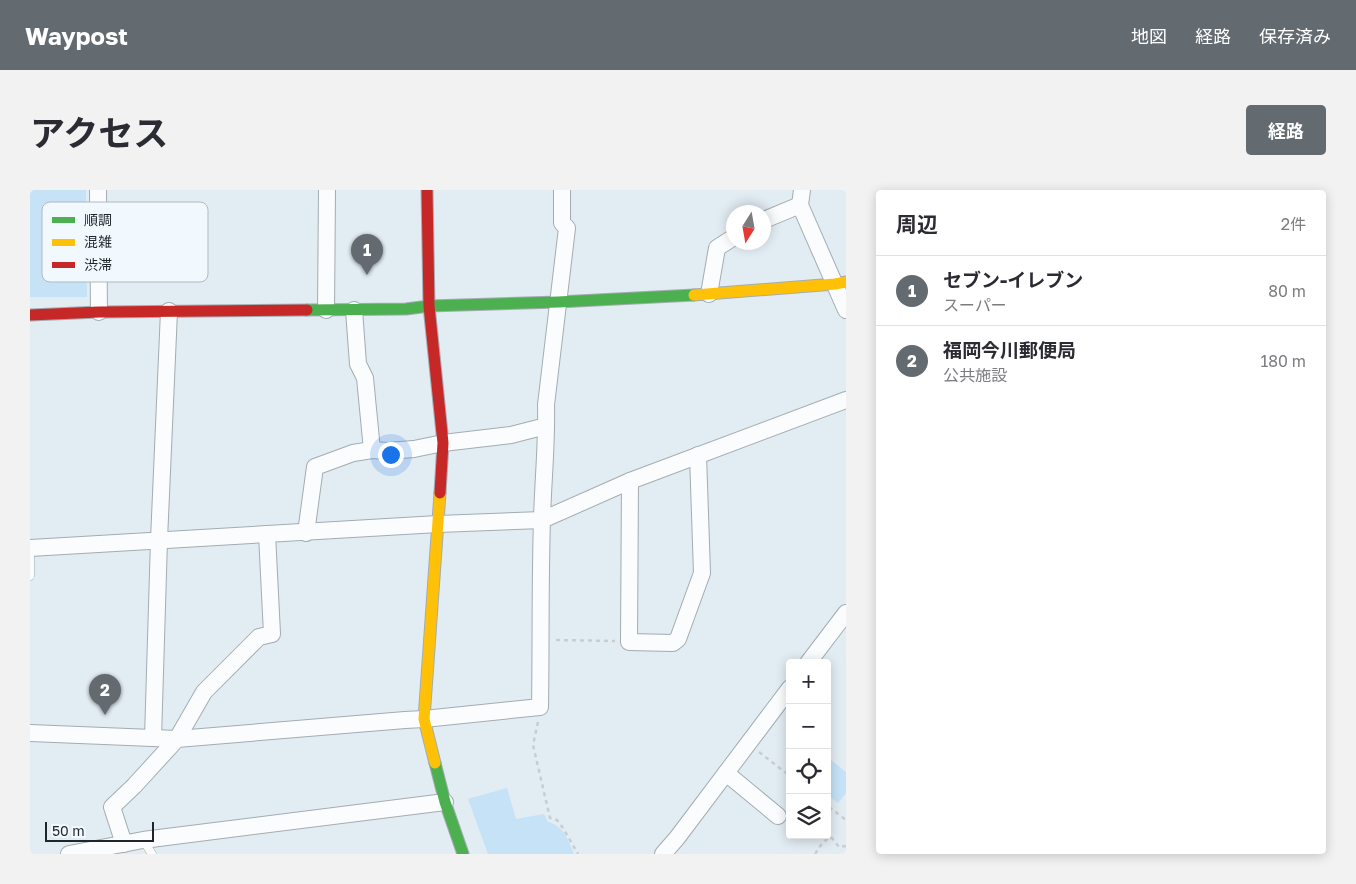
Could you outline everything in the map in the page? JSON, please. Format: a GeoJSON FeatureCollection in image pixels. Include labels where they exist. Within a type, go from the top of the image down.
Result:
{"type":"FeatureCollection","features":[{"type":"Feature","properties":{"kind":"street"},"geometry":{"type":"LineString","coordinates":[[326,310],[327,190]]}},
{"type":"Feature","properties":{"kind":"street"},"geometry":{"type":"LineString","coordinates":[[427,190],[429,306],[443,444],[424,719],[446,802],[463,854]]}},
{"type":"Feature","properties":{"kind":"street"},"geometry":{"type":"LineString","coordinates":[[30,733],[177,739],[424,719],[540,707],[542,520],[546,405],[566,228],[562,223],[562,190]]}},
{"type":"Feature","properties":{"kind":"street"},"geometry":{"type":"LineString","coordinates":[[771,216],[801,197],[840,283],[846,310]]}},
{"type":"Feature","properties":{"kind":"street"},"geometry":{"type":"LineString","coordinates":[[708,294],[717,248],[726,242]]}},
{"type":"Feature","properties":{"kind":"street"},"geometry":{"type":"LineString","coordinates":[[99,282],[99,312]]}},
{"type":"Feature","properties":{"kind":"street"},"geometry":{"type":"LineString","coordinates":[[30,315],[99,312],[406,309],[429,306],[558,302],[708,294],[840,283]]}},
{"type":"Feature","properties":{"kind":"street"},"geometry":{"type":"LineString","coordinates":[[354,310],[358,364],[365,378],[372,450]]}},
{"type":"Feature","properties":{"kind":"street"},"geometry":{"type":"LineString","coordinates":[[154,738],[159,540],[169,311]]}},
{"type":"Feature","properties":{"kind":"street"},"geometry":{"type":"LineString","coordinates":[[30,548],[438,524],[542,520],[630,481],[846,400]]}},
{"type":"Feature","properties":{"kind":"street"},"geometry":{"type":"LineString","coordinates":[[306,532],[315,466],[353,453],[372,450],[414,449],[511,435],[546,426]]}},
{"type":"Feature","properties":{"kind":"street"},"geometry":{"type":"LineString","coordinates":[[630,481],[629,642],[673,644],[678,639],[702,573],[698,455]]}},
{"type":"Feature","properties":{"kind":"street"},"geometry":{"type":"LineString","coordinates":[[124,844],[112,806],[134,786],[177,739],[204,692],[259,637],[272,634],[267,534]]}},
{"type":"Feature","properties":{"kind":"street"},"geometry":{"type":"LineString","coordinates":[[811,659],[846,612]]}},
{"type":"Feature","properties":{"kind":"street"},"geometry":{"type":"LineString","coordinates":[[663,854],[786,693]]}},
{"type":"Feature","properties":{"kind":"street"},"geometry":{"type":"LineString","coordinates":[[726,773],[778,816]]}},
{"type":"Feature","properties":{"kind":"street"},"geometry":{"type":"LineString","coordinates":[[69,854],[143,840],[446,802]]}},
{"type":"Feature","properties":{"kind":"lane"},"geometry":{"type":"LineString","coordinates":[[30,548],[30,576]]}},
{"type":"Feature","properties":{"kind":"lane"},"geometry":{"type":"LineString","coordinates":[[143,840],[152,854]]}},
{"type":"Feature","properties":{"kind":"path"},"geometry":{"type":"LineString","coordinates":[[542,640],[629,642]]}},
{"type":"Feature","properties":{"kind":"path"},"geometry":{"type":"LineString","coordinates":[[540,707],[533,745],[550,818],[557,820],[578,854]]}},
{"type":"Feature","properties":{"kind":"path"},"geometry":{"type":"LineString","coordinates":[[748,744],[786,773]]}},
{"type":"Feature","properties":{"kind":"path"},"geometry":{"type":"LineString","coordinates":[[831,809],[846,820]]}},
{"type":"Feature","properties":{"kind":"path"},"geometry":{"type":"LineString","coordinates":[[815,854],[823,842],[831,837],[838,846],[843,848],[846,846]]}},
{"type":"Feature","properties":{"kind":"shaded area"},"geometry":{"type":"Polygon","coordinates":[[[30,190],[86,190],[86,202],[42,202],[42,282],[87,282],[87,297],[30,297],[30,190]]]}},
{"type":"Feature","properties":{"kind":"shaded area"},"geometry":{"type":"Polygon","coordinates":[[[831,760],[846,772],[846,793],[838,803],[831,798],[831,760]]]}},
{"type":"Feature","properties":{"kind":"shaded area"},"geometry":{"type":"Polygon","coordinates":[[[507,788],[516,819],[544,814],[548,822],[558,827],[565,834],[574,854],[488,854],[468,799],[507,788]]]}},
{"type":"Feature","properties":{"kind":"traffic: fast"},"geometry":{"type":"LineString","coordinates":[[307,310],[406,309],[429,306],[694,295]]}},
{"type":"Feature","properties":{"kind":"traffic: fast"},"geometry":{"type":"LineString","coordinates":[[435,763],[445,802],[463,854]]}},
{"type":"Feature","properties":{"kind":"traffic: slow"},"geometry":{"type":"LineString","coordinates":[[694,295],[846,282]]}},
{"type":"Feature","properties":{"kind":"traffic: slow"},"geometry":{"type":"LineString","coordinates":[[435,763],[424,719],[440,493]]}},
{"type":"Feature","properties":{"kind":"traffic: jam"},"geometry":{"type":"LineString","coordinates":[[427,190],[429,306],[443,443],[440,493]]}},
{"type":"Feature","properties":{"kind":"traffic: jam"},"geometry":{"type":"LineString","coordinates":[[30,315],[99,312],[307,310]]}},
{"type":"Feature","properties":{"kind":"place","name":"セブン-イレブン"},"geometry":{"type":"Point","coordinates":[367,275]}},
{"type":"Feature","properties":{"kind":"place","name":"福岡今川郵便局"},"geometry":{"type":"Point","coordinates":[105,715]}}]}
